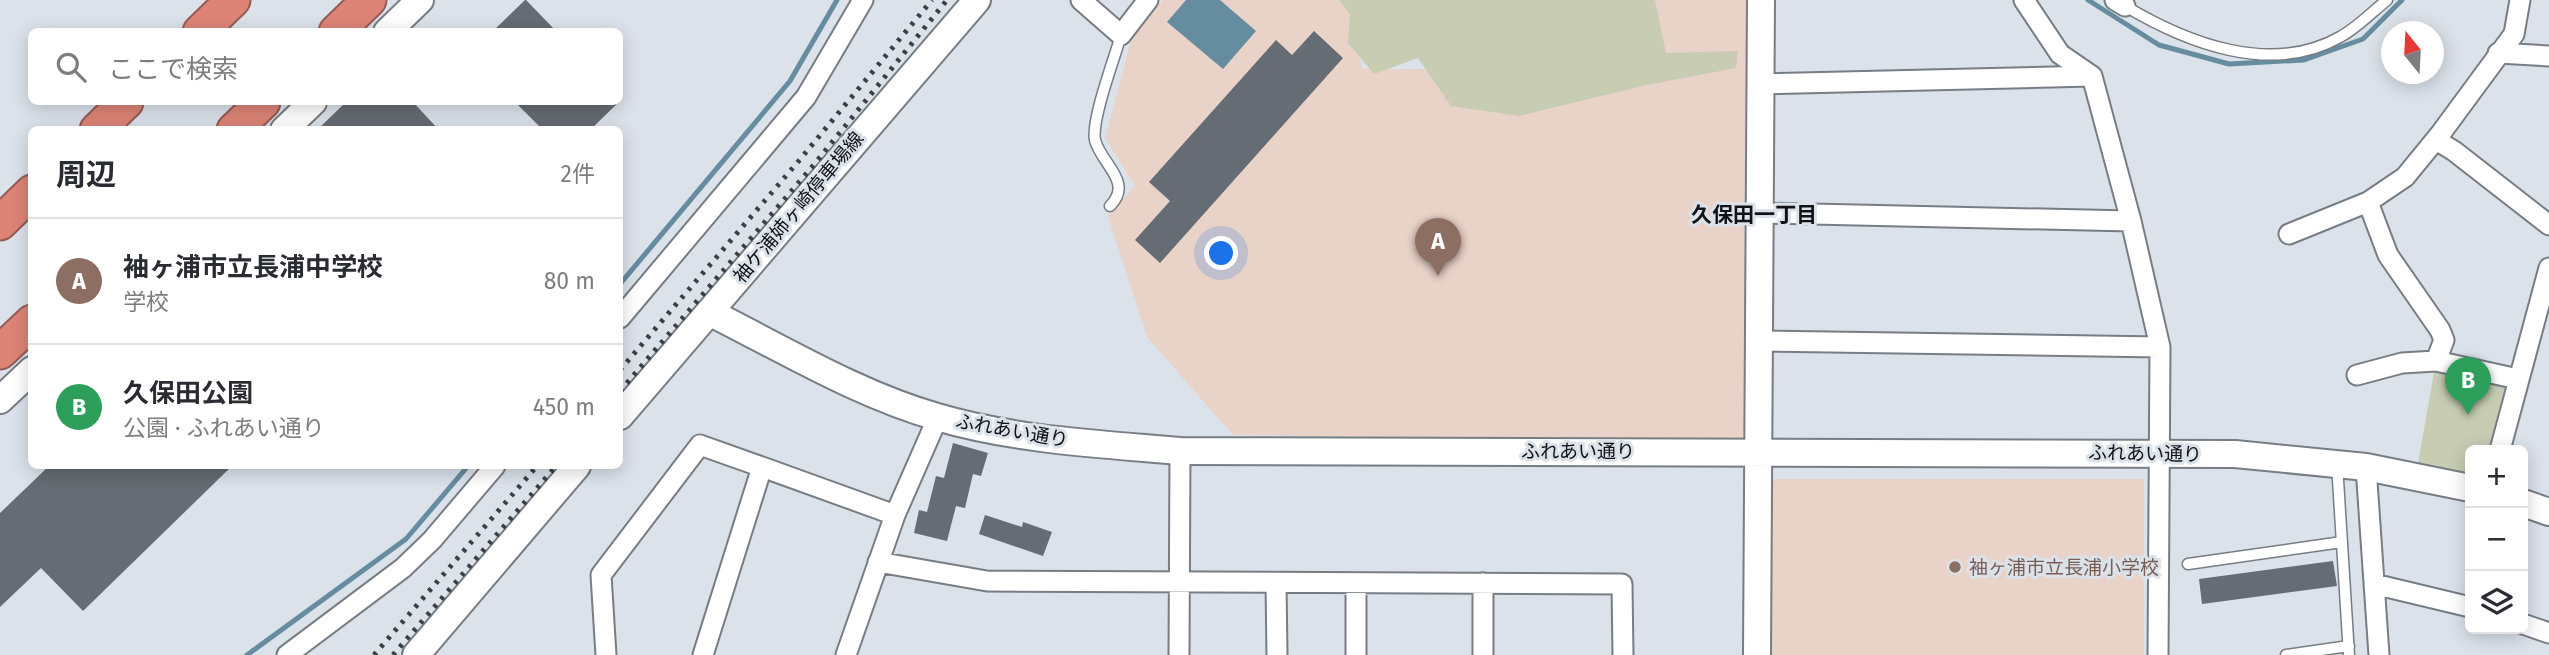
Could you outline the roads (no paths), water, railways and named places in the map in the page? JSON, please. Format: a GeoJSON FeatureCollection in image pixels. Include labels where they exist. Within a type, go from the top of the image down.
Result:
{"type":"FeatureCollection","features":[{"type":"Feature","properties":{"kind":"highway"},"geometry":{"type":"LineString","coordinates":[[204,28],[233,0]]}},
{"type":"Feature","properties":{"kind":"highway"},"geometry":{"type":"LineString","coordinates":[[340,28],[369,0]]}},
{"type":"Feature","properties":{"kind":"highway"},"geometry":{"type":"LineString","coordinates":[[101,126],[123,105]]}},
{"type":"Feature","properties":{"kind":"highway"},"geometry":{"type":"LineString","coordinates":[[238,126],[260,105]]}},
{"type":"Feature","properties":{"kind":"highway"},"geometry":{"type":"LineString","coordinates":[[0,223],[28,196]]}},
{"type":"Feature","properties":{"kind":"highway"},"geometry":{"type":"LineString","coordinates":[[0,352],[28,326]]}},
{"type":"Feature","properties":{"kind":"street"},"geometry":{"type":"LineString","coordinates":[[391,28],[420,0]]}},
{"type":"Feature","properties":{"kind":"street"},"geometry":{"type":"LineString","coordinates":[[623,314],[806,97],[863,0]]}},
{"type":"Feature","properties":{"kind":"street","name":"袖ケ浦姉ヶ崎停車場線"},"geometry":{"type":"LineString","coordinates":[[623,412],[977,0]]}},
{"type":"Feature","properties":{"kind":"street"},"geometry":{"type":"LineString","coordinates":[[1081,0],[1121,35],[1149,0]]}},
{"type":"Feature","properties":{"kind":"street"},"geometry":{"type":"LineString","coordinates":[[1757,655],[1757,451],[1762,214],[1761,0]]}},
{"type":"Feature","properties":{"kind":"street"},"geometry":{"type":"LineString","coordinates":[[2024,0],[2060,54],[2092,76],[2131,221],[2160,347],[2158,655]]}},
{"type":"Feature","properties":{"kind":"street"},"geometry":{"type":"LineString","coordinates":[[2289,234],[2368,202],[2405,177],[2514,34],[2520,0]]}},
{"type":"Feature","properties":{"kind":"street"},"geometry":{"type":"LineString","coordinates":[[2498,53],[2549,56]]}},
{"type":"Feature","properties":{"kind":"street"},"geometry":{"type":"LineString","coordinates":[[1761,83],[2092,76]]}},
{"type":"Feature","properties":{"kind":"street"},"geometry":{"type":"LineString","coordinates":[[288,126],[310,105]]}},
{"type":"Feature","properties":{"kind":"street"},"geometry":{"type":"LineString","coordinates":[[2435,141],[2454,151],[2549,225]]}},
{"type":"Feature","properties":{"kind":"street"},"geometry":{"type":"LineString","coordinates":[[2368,202],[2388,255],[2440,330],[2444,340],[2436,361]]}},
{"type":"Feature","properties":{"kind":"street"},"geometry":{"type":"LineString","coordinates":[[1762,214],[2131,221]]}},
{"type":"Feature","properties":{"kind":"street"},"geometry":{"type":"LineString","coordinates":[[2501,445],[2549,268]]}},
{"type":"Feature","properties":{"kind":"street","name":"ふれあい通り"},"geometry":{"type":"LineString","coordinates":[[709,312],[878,396],[938,417],[1056,439],[1181,451],[2235,454],[2366,467],[2465,487]]}},
{"type":"Feature","properties":{"kind":"street"},"geometry":{"type":"LineString","coordinates":[[1761,341],[2160,347]]}},
{"type":"Feature","properties":{"kind":"street"},"geometry":{"type":"LineString","coordinates":[[2357,375],[2402,363],[2436,361],[2518,379]]}},
{"type":"Feature","properties":{"kind":"street"},"geometry":{"type":"LineString","coordinates":[[0,400],[28,374]]}},
{"type":"Feature","properties":{"kind":"street"},"geometry":{"type":"LineString","coordinates":[[846,655],[895,515],[938,417]]}},
{"type":"Feature","properties":{"kind":"street"},"geometry":{"type":"LineString","coordinates":[[606,655],[601,575],[700,444],[895,515]]}},
{"type":"Feature","properties":{"kind":"street"},"geometry":{"type":"LineString","coordinates":[[1179,655],[1181,451]]}},
{"type":"Feature","properties":{"kind":"street"},"geometry":{"type":"LineString","coordinates":[[703,655],[762,467]]}},
{"type":"Feature","properties":{"kind":"street"},"geometry":{"type":"LineString","coordinates":[[2366,467],[2379,655]]}},
{"type":"Feature","properties":{"kind":"street"},"geometry":{"type":"LineString","coordinates":[[287,655],[403,568],[432,540],[492,469]]}},
{"type":"Feature","properties":{"kind":"street"},"geometry":{"type":"LineString","coordinates":[[416,655],[574,469]]}},
{"type":"Feature","properties":{"kind":"street"},"geometry":{"type":"LineString","coordinates":[[2528,505],[2549,513]]}},
{"type":"Feature","properties":{"kind":"street"},"geometry":{"type":"LineString","coordinates":[[877,562],[987,581],[1622,584],[1623,655]]}},
{"type":"Feature","properties":{"kind":"street"},"geometry":{"type":"LineString","coordinates":[[1276,583],[1277,655]]}},
{"type":"Feature","properties":{"kind":"street"},"geometry":{"type":"LineString","coordinates":[[1356,583],[1356,655]]}},
{"type":"Feature","properties":{"kind":"street"},"geometry":{"type":"LineString","coordinates":[[1483,583],[1483,655]]}},
{"type":"Feature","properties":{"kind":"street"},"geometry":{"type":"LineString","coordinates":[[2374,584],[2465,606]]}},
{"type":"Feature","properties":{"kind":"street"},"geometry":{"type":"LineString","coordinates":[[2528,626],[2549,634]]}},
{"type":"Feature","properties":{"kind":"lane"},"geometry":{"type":"LineString","coordinates":[[2120,3],[2155,25],[2238,54],[2294,53],[2340,37],[2387,0]]}},
{"type":"Feature","properties":{"kind":"lane"},"geometry":{"type":"LineString","coordinates":[[1110,206],[1118,197],[1120,186],[1095,139],[1099,108],[1121,35]]}},
{"type":"Feature","properties":{"kind":"lane"},"geometry":{"type":"LineString","coordinates":[[2286,655],[2349,651],[2337,464]]}},
{"type":"Feature","properties":{"kind":"lane"},"geometry":{"type":"LineString","coordinates":[[2188,564],[2342,542]]}},
{"type":"Feature","properties":{"kind":"water"},"geometry":{"type":"Polygon","coordinates":[[[1186,0],[1220,0],[1256,31],[1223,69],[1167,22],[1186,0]]]}},
{"type":"Feature","properties":{"kind":"waterway"},"geometry":{"type":"LineString","coordinates":[[623,280],[790,81],[837,0]]}},
{"type":"Feature","properties":{"kind":"waterway"},"geometry":{"type":"LineString","coordinates":[[2088,0],[2159,45],[2229,64],[2304,60],[2363,39],[2402,0]]}},
{"type":"Feature","properties":{"kind":"waterway"},"geometry":{"type":"LineString","coordinates":[[247,655],[406,539],[465,469]]}},
{"type":"Feature","properties":{"kind":"railway"},"geometry":{"type":"LineString","coordinates":[[623,366],[932,0]]}},
{"type":"Feature","properties":{"kind":"railway"},"geometry":{"type":"LineString","coordinates":[[623,388],[812,167],[947,0]]}},
{"type":"Feature","properties":{"kind":"railway"},"geometry":{"type":"LineString","coordinates":[[374,655],[534,469]]}},
{"type":"Feature","properties":{"kind":"railway"},"geometry":{"type":"LineString","coordinates":[[393,655],[553,469]]}},
{"type":"Feature","properties":{"kind":"place","name":"袖ヶ浦市立長浦中学校"},"geometry":{"type":"Point","coordinates":[1438,276]}},
{"type":"Feature","properties":{"kind":"place","name":"久保田公園"},"geometry":{"type":"Point","coordinates":[2468,415]}},
{"type":"Feature","properties":{"kind":"place","name":"袖ヶ浦市立長浦小学校"},"geometry":{"type":"Point","coordinates":[1955,567]}},
{"type":"Feature","properties":{"kind":"district","name":"久保田一丁目"},"geometry":{"type":"Point","coordinates":[1754,215]}}]}
